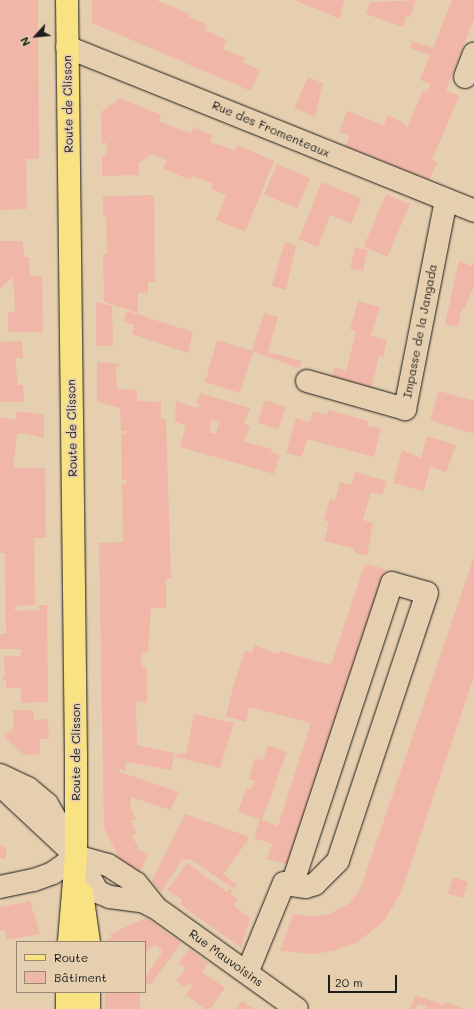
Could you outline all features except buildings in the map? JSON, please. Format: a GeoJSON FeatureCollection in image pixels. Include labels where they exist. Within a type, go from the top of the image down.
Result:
{"type":"FeatureCollection","features":[{"type":"Feature","properties":{"kind":"main road","name":"Route de Clisson"},"geometry":{"type":"LineString","coordinates":[[67,0],[76,856],[69,941]]}},
{"type":"Feature","properties":{"kind":"main road","name":"Route de Clisson"},"geometry":{"type":"LineString","coordinates":[[76,856],[89,941]]}},
{"type":"Feature","properties":{"kind":"main road"},"geometry":{"type":"LineString","coordinates":[[67,993],[67,1009]]}},
{"type":"Feature","properties":{"kind":"main road"},"geometry":{"type":"LineString","coordinates":[[89,993],[89,1009]]}},
{"type":"Feature","properties":{"kind":"street","name":"Rue des Fromenteaux"},"geometry":{"type":"LineString","coordinates":[[67,47],[474,211]]}},
{"type":"Feature","properties":{"kind":"street"},"geometry":{"type":"LineString","coordinates":[[465,77],[474,54]]}},
{"type":"Feature","properties":{"kind":"street","name":"Impasse de la Jangada"},"geometry":{"type":"LineString","coordinates":[[307,381],[405,409],[446,200]]}},
{"type":"Feature","properties":{"kind":"street"},"geometry":{"type":"LineString","coordinates":[[247,973],[284,883],[292,885],[306,887],[315,884],[338,861],[428,593],[392,583],[292,885]]}},
{"type":"Feature","properties":{"kind":"street"},"geometry":{"type":"LineString","coordinates":[[0,775],[28,788],[47,804],[76,856]]}},
{"type":"Feature","properties":{"kind":"street"},"geometry":{"type":"LineString","coordinates":[[0,785],[76,856]]}},
{"type":"Feature","properties":{"kind":"street"},"geometry":{"type":"LineString","coordinates":[[0,887],[34,880],[53,873],[76,856]]}},
{"type":"Feature","properties":{"kind":"street","name":"Rue Mauvoisins"},"geometry":{"type":"LineString","coordinates":[[76,856],[108,865],[136,883],[156,908],[297,1009]]}}]}
